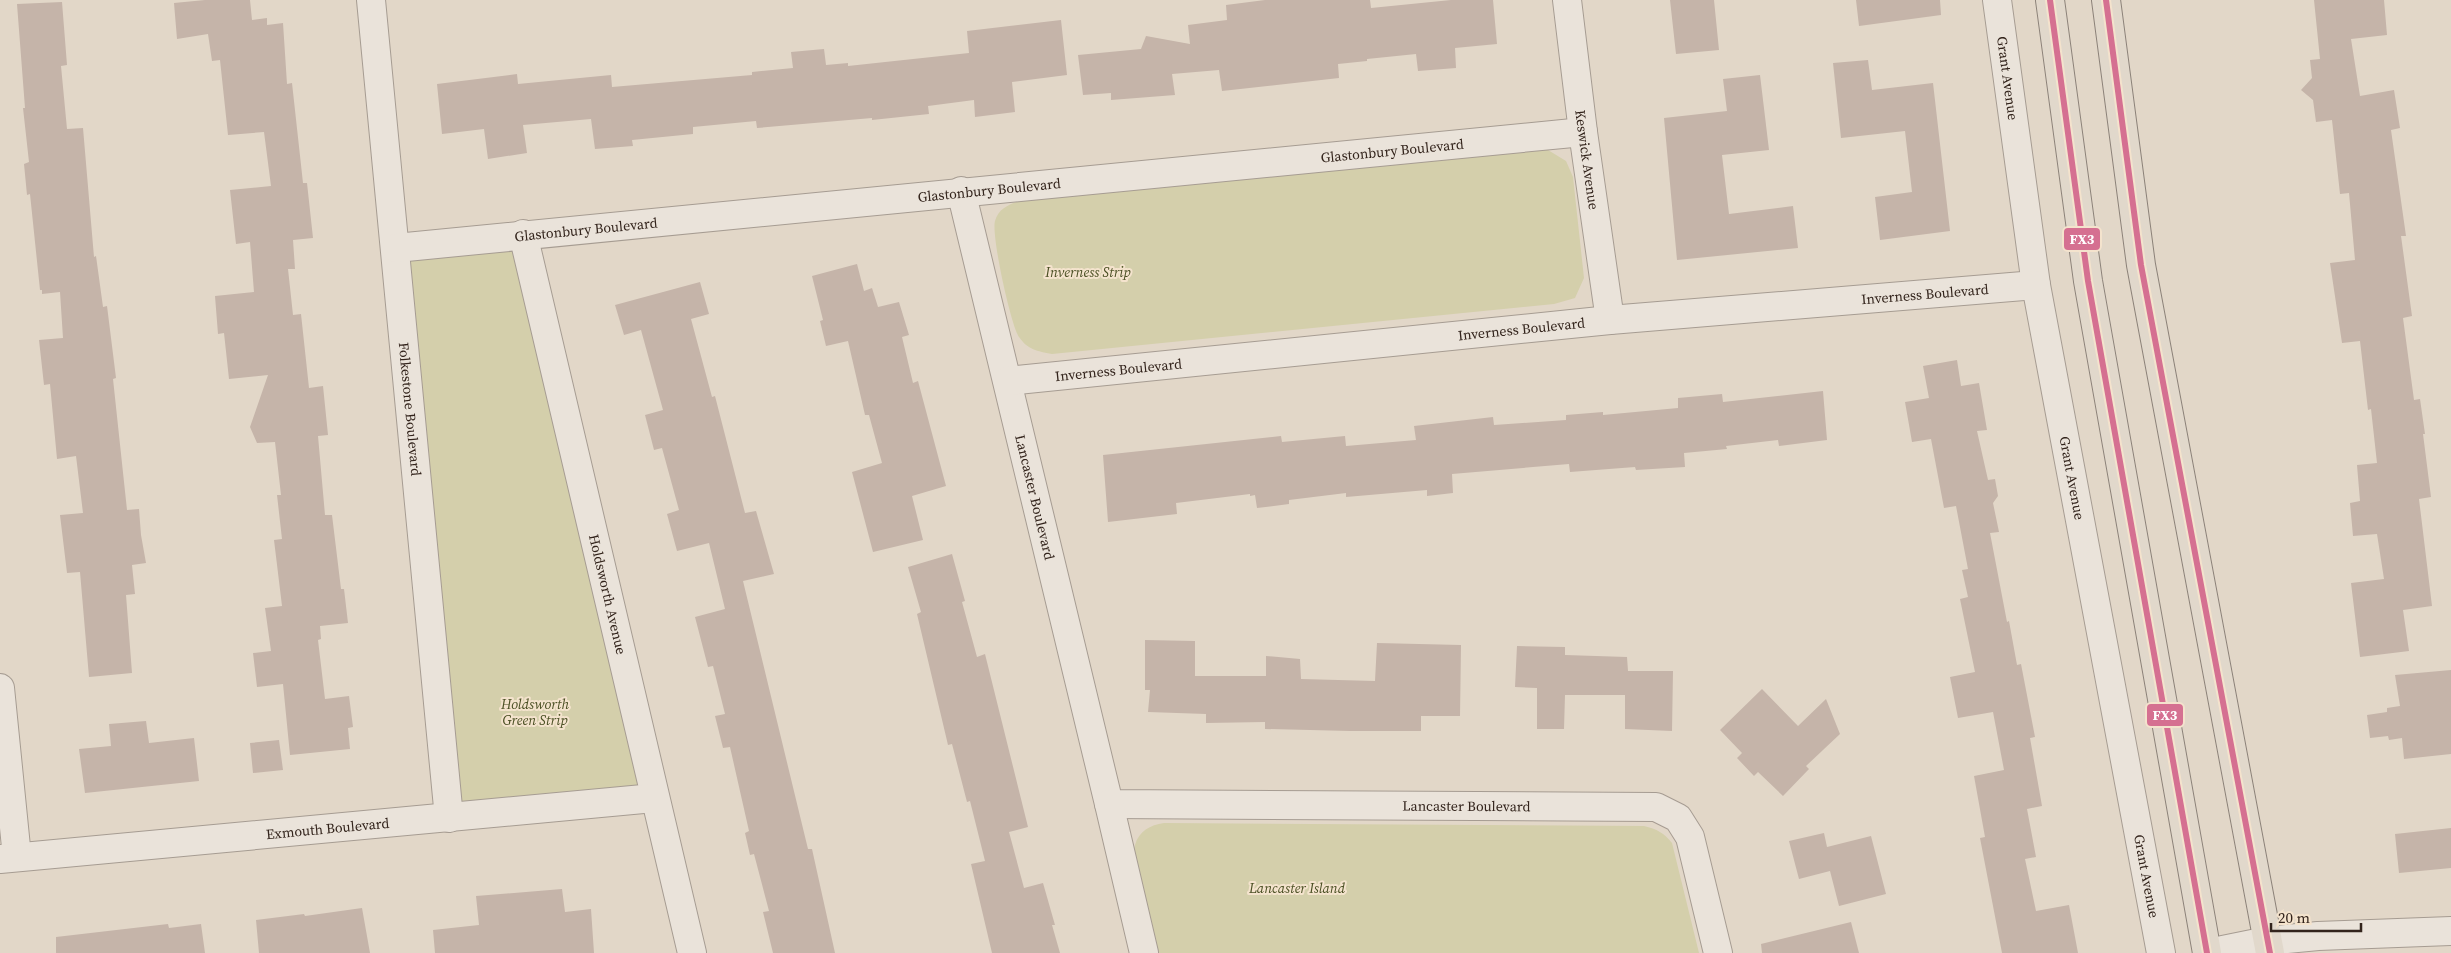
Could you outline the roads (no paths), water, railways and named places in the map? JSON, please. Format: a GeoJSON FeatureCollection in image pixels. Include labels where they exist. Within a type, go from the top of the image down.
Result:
{"type":"FeatureCollection","features":[{"type":"Feature","properties":{"kind":"main road"},"geometry":{"type":"LineString","coordinates":[[2050,0],[2088,281],[2208,953]]}},
{"type":"Feature","properties":{"kind":"main road"},"geometry":{"type":"LineString","coordinates":[[2106,0],[2141,265],[2268,947]]}},
{"type":"Feature","properties":{"kind":"street","name":"Folkestone Boulevard"},"geometry":{"type":"LineString","coordinates":[[371,0],[449,818]]}},
{"type":"Feature","properties":{"kind":"street","name":"Keswick Avenue"},"geometry":{"type":"LineString","coordinates":[[1567,0],[1583,132],[1610,320]]}},
{"type":"Feature","properties":{"kind":"street","name":"Grant Avenue"},"geometry":{"type":"LineString","coordinates":[[1997,0],[2036,285],[2161,953]]}},
{"type":"Feature","properties":{"kind":"street","name":"Glastonbury Boulevard"},"geometry":{"type":"LineString","coordinates":[[396,248],[961,191],[1583,132]]}},
{"type":"Feature","properties":{"kind":"street","name":"Lancaster Boulevard"},"geometry":{"type":"LineString","coordinates":[[961,191],[1144,953]]}},
{"type":"Feature","properties":{"kind":"street","name":"Holdsworth Avenue"},"geometry":{"type":"LineString","coordinates":[[523,234],[654,798],[692,953]]}},
{"type":"Feature","properties":{"kind":"street","name":"Inverness Boulevard"},"geometry":{"type":"LineString","coordinates":[[1008,381],[1610,320],[2036,285]]}},
{"type":"Feature","properties":{"kind":"street"},"geometry":{"type":"LineString","coordinates":[[0,688],[9,858]]}},
{"type":"Feature","properties":{"kind":"street","name":"Exmouth Boulevard"},"geometry":{"type":"LineString","coordinates":[[9,858],[654,798]]}},
{"type":"Feature","properties":{"kind":"street","name":"Lancaster Boulevard"},"geometry":{"type":"LineString","coordinates":[[1109,804],[1656,807],[1678,818],[1690,837],[1718,953]]}},
{"type":"Feature","properties":{"kind":"street"},"geometry":{"type":"LineString","coordinates":[[2208,953],[2268,947],[2318,936],[2451,931]]}},
{"type":"Feature","properties":{"kind":"park label","name":"Inverness Strip"},"geometry":{"type":"Point","coordinates":[1088,272]}},
{"type":"Feature","properties":{"kind":"park label","name":"Holdsworth Green Strip"},"geometry":{"type":"Point","coordinates":[535,712]}},
{"type":"Feature","properties":{"kind":"park label","name":"Lancaster Island"},"geometry":{"type":"Point","coordinates":[1297,888]}}]}
